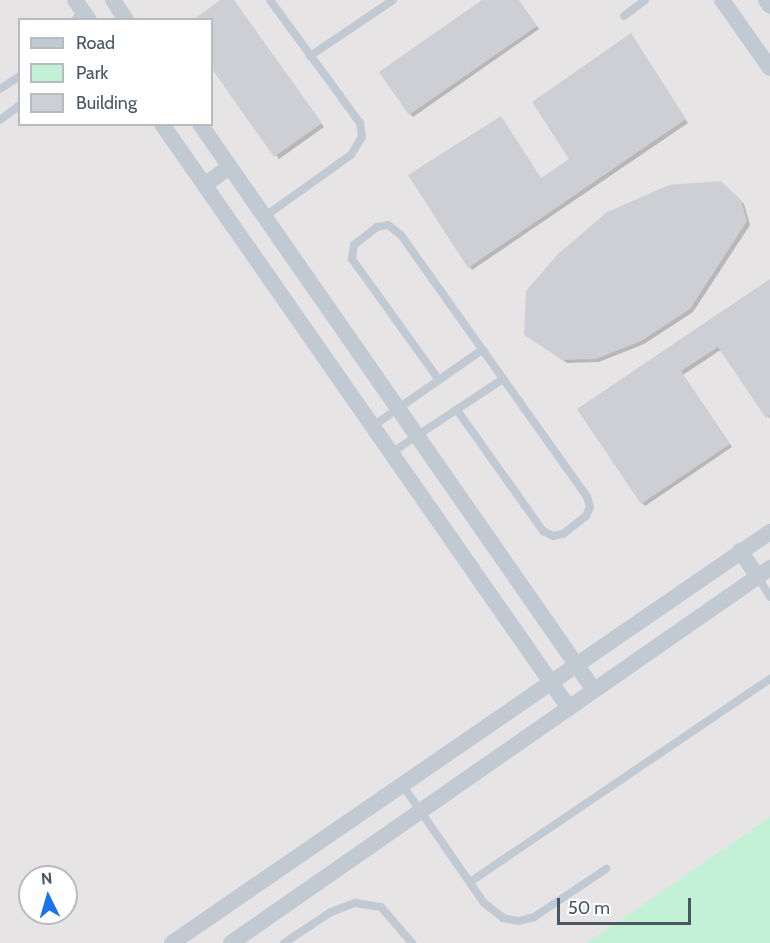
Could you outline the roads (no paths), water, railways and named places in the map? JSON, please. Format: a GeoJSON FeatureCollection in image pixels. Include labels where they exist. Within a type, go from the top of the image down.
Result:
{"type":"FeatureCollection","features":[{"type":"Feature","properties":{"kind":"street"},"geometry":{"type":"LineString","coordinates":[[113,0],[125,18]]}},
{"type":"Feature","properties":{"kind":"street"},"geometry":{"type":"LineString","coordinates":[[722,0],[770,68]]}},
{"type":"Feature","properties":{"kind":"street"},"geometry":{"type":"LineString","coordinates":[[766,0],[770,6]]}},
{"type":"Feature","properties":{"kind":"street"},"geometry":{"type":"LineString","coordinates":[[163,126],[569,708]]}},
{"type":"Feature","properties":{"kind":"street"},"geometry":{"type":"LineString","coordinates":[[201,126],[594,690]]}},
{"type":"Feature","properties":{"kind":"street"},"geometry":{"type":"LineString","coordinates":[[205,185],[229,167]]}},
{"type":"Feature","properties":{"kind":"street"},"geometry":{"type":"LineString","coordinates":[[172,943],[770,532]]}},
{"type":"Feature","properties":{"kind":"street"},"geometry":{"type":"LineString","coordinates":[[231,943],[764,572],[740,551]]}},
{"type":"Feature","properties":{"kind":"lane"},"geometry":{"type":"LineString","coordinates":[[264,217],[356,150],[362,137],[360,123],[270,0]]}},
{"type":"Feature","properties":{"kind":"lane"},"geometry":{"type":"LineString","coordinates":[[310,56],[393,0]]}},
{"type":"Feature","properties":{"kind":"lane"},"geometry":{"type":"LineString","coordinates":[[624,16],[645,0]]}},
{"type":"Feature","properties":{"kind":"lane"},"geometry":{"type":"LineString","coordinates":[[0,89],[18,77]]}},
{"type":"Feature","properties":{"kind":"lane"},"geometry":{"type":"LineString","coordinates":[[0,120],[18,106]]}},
{"type":"Feature","properties":{"kind":"lane"},"geometry":{"type":"LineString","coordinates":[[439,380],[352,259],[354,245],[377,227],[388,225],[398,231],[590,502],[586,516],[563,534],[553,536],[543,531],[457,410]]}},
{"type":"Feature","properties":{"kind":"lane"},"geometry":{"type":"LineString","coordinates":[[372,426],[482,350]]}},
{"type":"Feature","properties":{"kind":"lane"},"geometry":{"type":"LineString","coordinates":[[391,453],[503,379]]}},
{"type":"Feature","properties":{"kind":"lane"},"geometry":{"type":"LineString","coordinates":[[764,572],[770,597]]}},
{"type":"Feature","properties":{"kind":"lane"},"geometry":{"type":"LineString","coordinates":[[470,882],[770,679]]}},
{"type":"Feature","properties":{"kind":"lane"},"geometry":{"type":"LineString","coordinates":[[403,786],[470,882],[496,914],[519,921],[534,917],[606,869]]}},
{"type":"Feature","properties":{"kind":"lane"},"geometry":{"type":"LineString","coordinates":[[284,943],[331,912],[355,903],[381,907],[412,943]]}}]}
